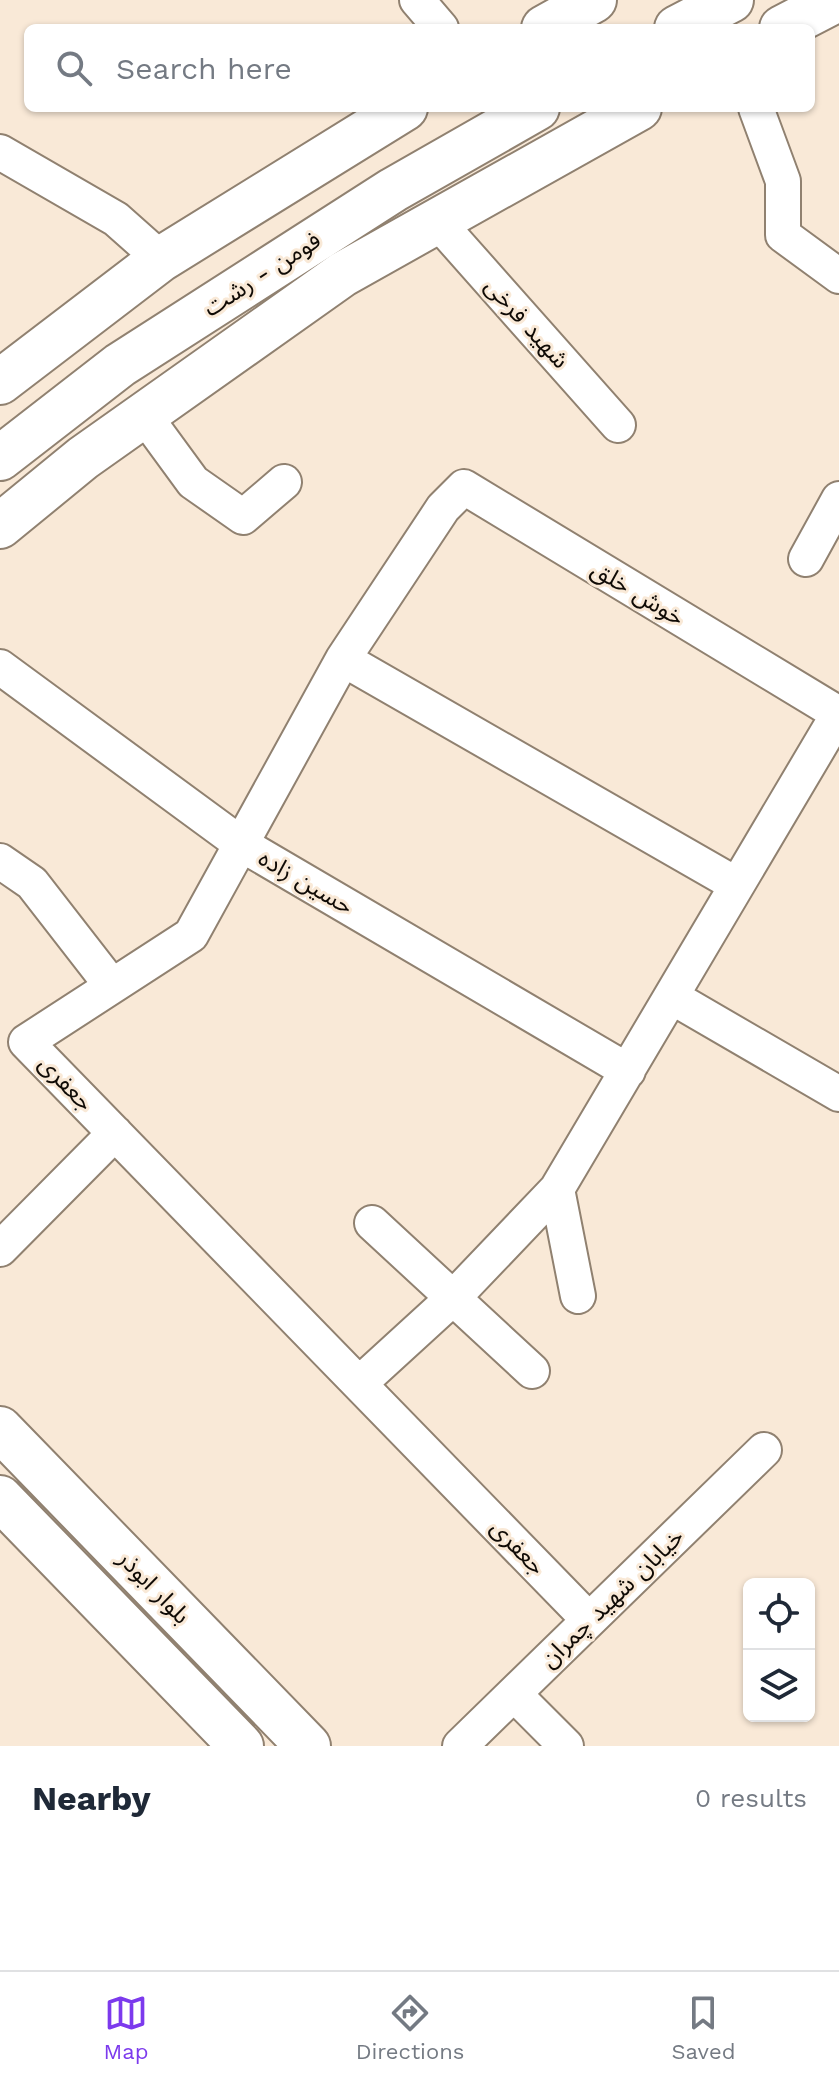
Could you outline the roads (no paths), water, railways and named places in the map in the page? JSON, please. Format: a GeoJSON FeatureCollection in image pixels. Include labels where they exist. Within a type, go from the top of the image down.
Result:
{"type":"FeatureCollection","features":[{"type":"Feature","properties":{"kind":"street"},"geometry":{"type":"LineString","coordinates":[[417,0],[438,24]]}},
{"type":"Feature","properties":{"kind":"street"},"geometry":{"type":"LineString","coordinates":[[551,24],[594,0]]}},
{"type":"Feature","properties":{"kind":"street"},"geometry":{"type":"LineString","coordinates":[[685,24],[731,0]]}},
{"type":"Feature","properties":{"kind":"street"},"geometry":{"type":"LineString","coordinates":[[790,24],[836,0]]}},
{"type":"Feature","properties":{"kind":"street"},"geometry":{"type":"LineString","coordinates":[[0,382],[161,259],[399,112]]}},
{"type":"Feature","properties":{"kind":"street","name":"فومن - رشت"},"geometry":{"type":"LineString","coordinates":[[0,458],[120,365],[393,190],[530,112]]}},
{"type":"Feature","properties":{"kind":"street"},"geometry":{"type":"LineString","coordinates":[[0,526],[83,458],[343,274],[632,112]]}},
{"type":"Feature","properties":{"kind":"street"},"geometry":{"type":"LineString","coordinates":[[757,112],[783,181],[783,235],[839,276]]}},
{"type":"Feature","properties":{"kind":"street"},"geometry":{"type":"LineString","coordinates":[[0,152],[116,219],[161,259]]}},
{"type":"Feature","properties":{"kind":"street","name":"شهید فرخی"},"geometry":{"type":"LineString","coordinates":[[437,221],[618,425]]}},
{"type":"Feature","properties":{"kind":"street"},"geometry":{"type":"LineString","coordinates":[[144,415],[193,482],[243,517],[284,482]]}},
{"type":"Feature","properties":{"kind":"street","name":"خوش خلق"},"geometry":{"type":"LineString","coordinates":[[443,508],[464,487],[839,713]]}},
{"type":"Feature","properties":{"kind":"street"},"geometry":{"type":"LineString","coordinates":[[806,559],[839,499]]}},
{"type":"Feature","properties":{"kind":"street","name":"جعفری"},"geometry":{"type":"LineString","coordinates":[[443,508],[343,659],[191,935],[26,1042],[589,1620]]}},
{"type":"Feature","properties":{"kind":"street"},"geometry":{"type":"LineString","coordinates":[[343,659],[737,885]]}},
{"type":"Feature","properties":{"kind":"street","name":"حسین زاده"},"geometry":{"type":"LineString","coordinates":[[0,667],[241,844],[628,1071]]}},
{"type":"Feature","properties":{"kind":"street"},"geometry":{"type":"LineString","coordinates":[[360,1383],[453,1298],[557,1189],[839,713]]}},
{"type":"Feature","properties":{"kind":"street"},"geometry":{"type":"LineString","coordinates":[[0,861],[32,883],[112,986]]}},
{"type":"Feature","properties":{"kind":"street"},"geometry":{"type":"LineString","coordinates":[[672,997],[839,1094]]}},
{"type":"Feature","properties":{"kind":"street"},"geometry":{"type":"LineString","coordinates":[[0,1249],[115,1133]]}},
{"type":"Feature","properties":{"kind":"street"},"geometry":{"type":"LineString","coordinates":[[557,1189],[578,1296]]}},
{"type":"Feature","properties":{"kind":"street"},"geometry":{"type":"LineString","coordinates":[[372,1223],[532,1371]]}},
{"type":"Feature","properties":{"kind":"street","name":"بلوار ابوذر"},"geometry":{"type":"LineString","coordinates":[[0,1429],[308,1746]]}},
{"type":"Feature","properties":{"kind":"street","name":"خیابان شهید چمران"},"geometry":{"type":"LineString","coordinates":[[460,1746],[764,1450]]}},
{"type":"Feature","properties":{"kind":"street","name":"بلوار ابوذر"},"geometry":{"type":"LineString","coordinates":[[5,1513],[241,1746]]}},
{"type":"Feature","properties":{"kind":"street"},"geometry":{"type":"LineString","coordinates":[[514,1694],[566,1746]]}}]}
